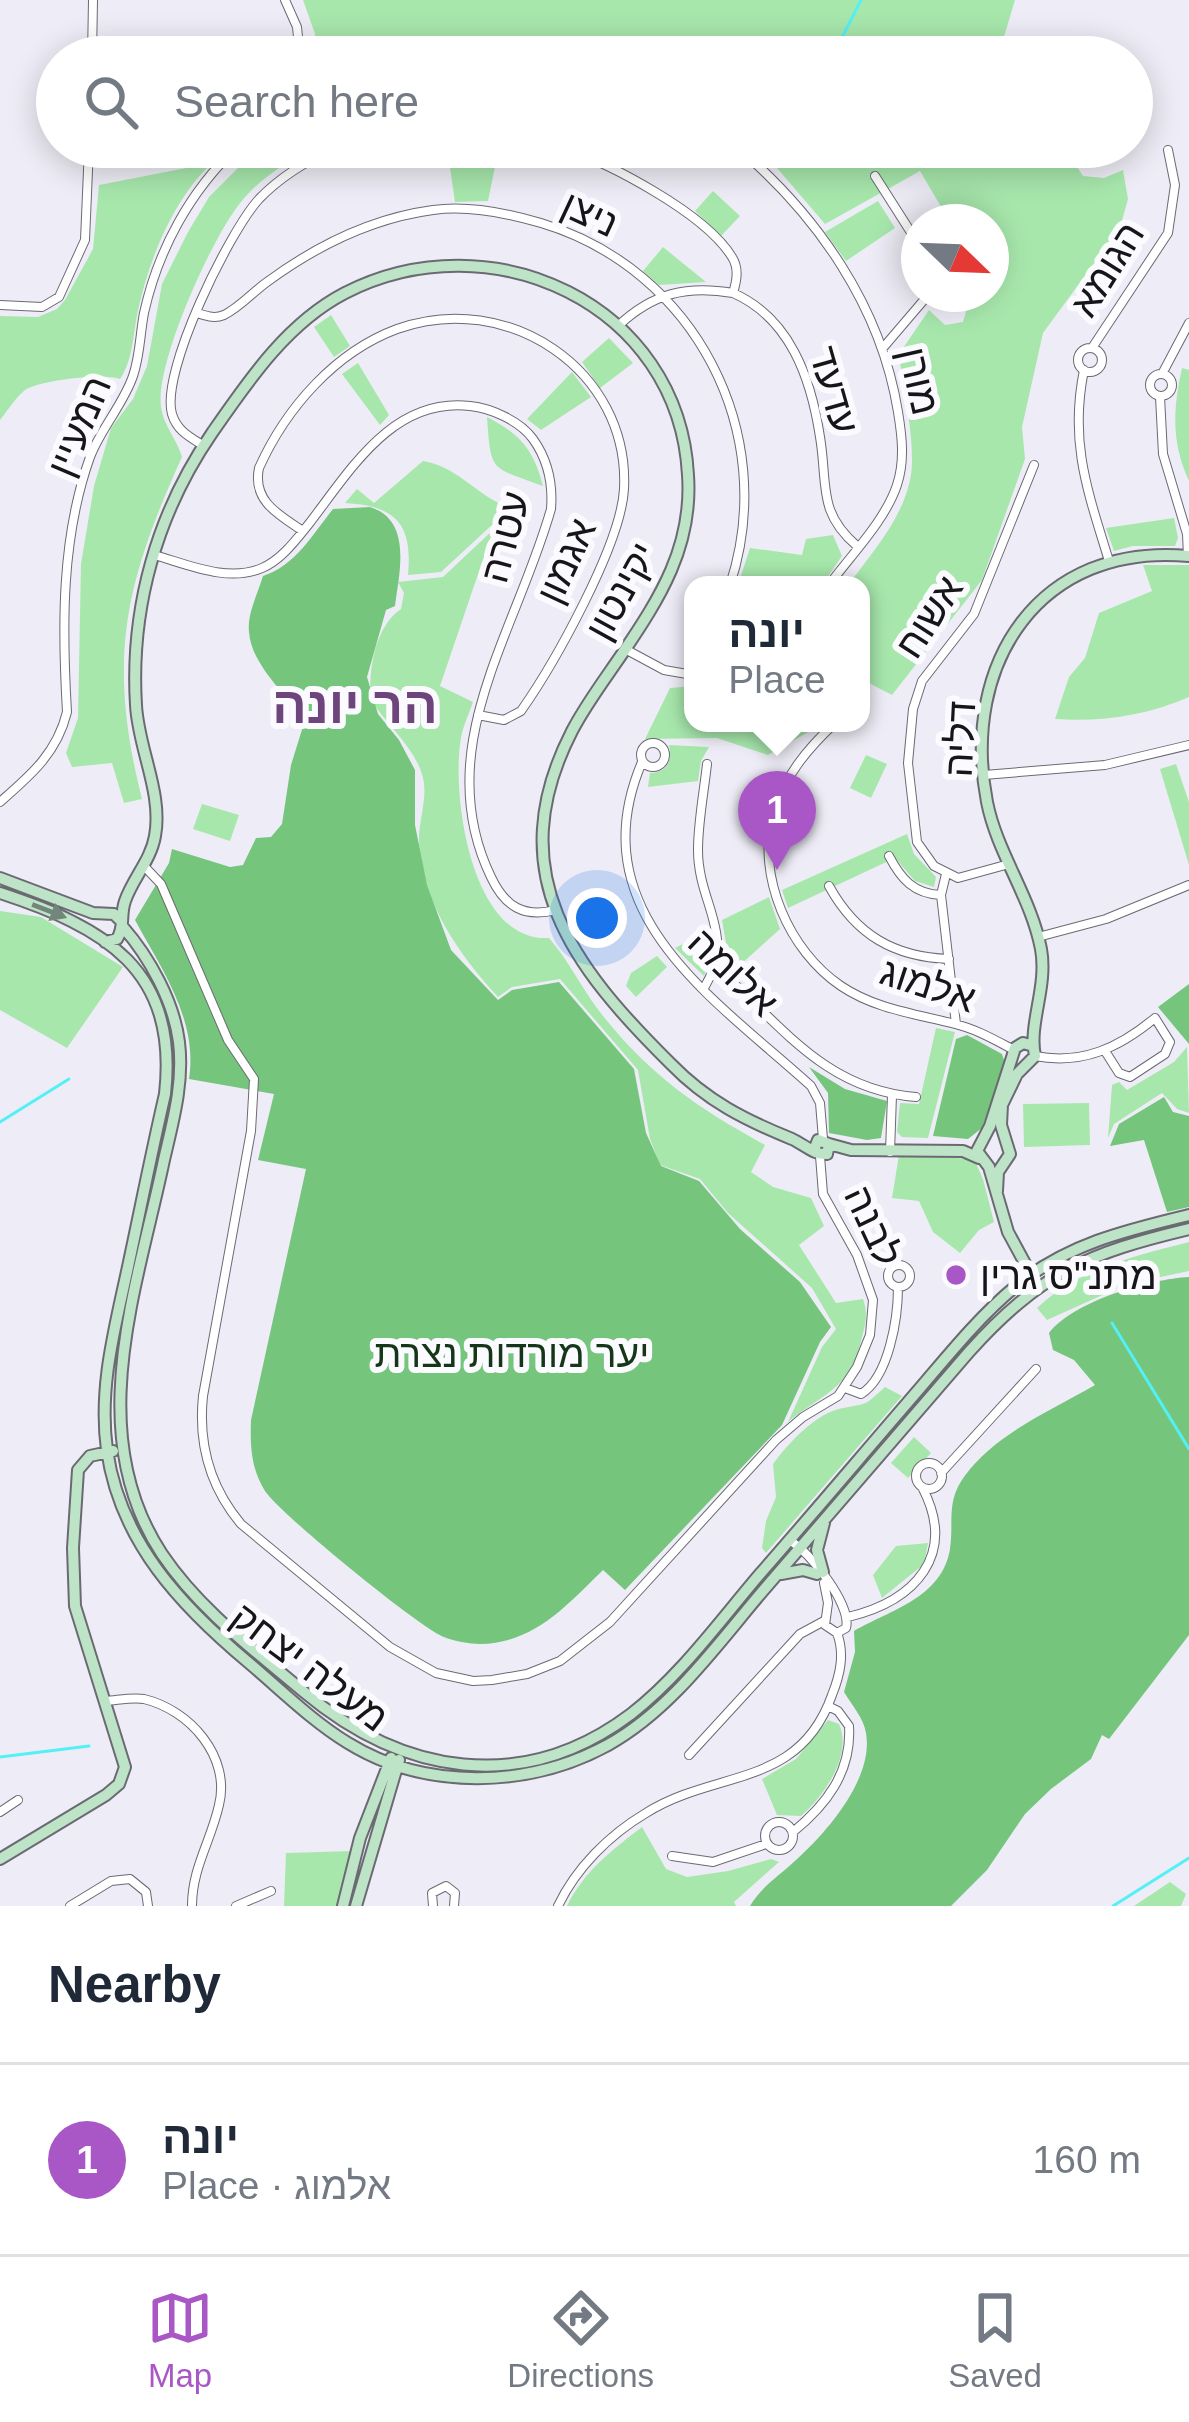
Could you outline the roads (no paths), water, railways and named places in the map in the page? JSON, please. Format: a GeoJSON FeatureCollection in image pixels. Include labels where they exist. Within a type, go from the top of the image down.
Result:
{"type":"FeatureCollection","features":[{"type":"Feature","properties":{"kind":"street"},"geometry":{"type":"LineString","coordinates":[[92,36],[93,0]]}},
{"type":"Feature","properties":{"kind":"street"},"geometry":{"type":"LineString","coordinates":[[285,0],[298,36]]}},
{"type":"Feature","properties":{"kind":"street","name":"הגומא"},"geometry":{"type":"LineString","coordinates":[[1093,348],[1168,233],[1175,185],[1168,150]]}},
{"type":"Feature","properties":{"kind":"street"},"geometry":{"type":"LineString","coordinates":[[0,304],[42,307],[59,297],[86,240],[88,168]]}},
{"type":"Feature","properties":{"kind":"street","name":"המעיין"},"geometry":{"type":"LineString","coordinates":[[0,802],[49,757],[64,724],[62,611],[90,458],[134,375],[144,311],[159,265],[184,212],[215,168]]}},
{"type":"Feature","properties":{"kind":"street"},"geometry":{"type":"LineString","coordinates":[[204,446],[178,428],[170,396],[197,314],[245,216],[275,184],[302,168]]}},
{"type":"Feature","properties":{"kind":"street"},"geometry":{"type":"LineString","coordinates":[[610,168],[628,176],[718,241],[737,269],[733,292],[695,288],[660,296],[618,326]]}},
{"type":"Feature","properties":{"kind":"street","name":"מורן"},"geometry":{"type":"LineString","coordinates":[[759,168],[824,240],[857,292],[882,349],[902,433],[901,470],[892,496],[835,576]]}},
{"type":"Feature","properties":{"kind":"street"},"geometry":{"type":"LineString","coordinates":[[874,176],[901,217]]}},
{"type":"Feature","properties":{"kind":"street","name":"ניצן"},"geometry":{"type":"LineString","coordinates":[[197,314],[226,314],[295,262],[356,231],[439,209],[501,213],[554,227],[611,256],[660,296],[709,356],[738,427],[745,512],[732,576]]}},
{"type":"Feature","properties":{"kind":"street","name":"יקינטון"},"geometry":{"type":"LineString","coordinates":[[123,925],[124,903],[154,842],[157,820],[138,733],[135,669],[142,599],[171,506],[204,446],[266,360],[346,292],[436,266],[504,270],[574,293],[618,326],[650,362],[671,401],[688,475],[687,519],[676,565],[572,732],[553,782],[543,853],[556,910],[574,952],[599,989],[681,1075],[746,1121],[821,1147]]}},
{"type":"Feature","properties":{"kind":"street","name":"עדעד"},"geometry":{"type":"LineString","coordinates":[[733,292],[764,310],[796,354],[820,436],[828,510],[857,546]]}},
{"type":"Feature","properties":{"kind":"street"},"geometry":{"type":"LineString","coordinates":[[882,349],[914,312]]}},
{"type":"Feature","properties":{"kind":"street","name":"אגמון"},"geometry":{"type":"LineString","coordinates":[[303,531],[263,500],[256,480],[259,468],[310,389],[373,340],[422,322],[492,322],[514,327],[551,346],[586,376],[608,409],[621,449],[624,492],[614,536],[602,566],[520,711],[504,720],[478,716]]}},
{"type":"Feature","properties":{"kind":"street"},"geometry":{"type":"LineString","coordinates":[[1162,374],[1189,323]]}},
{"type":"Feature","properties":{"kind":"street"},"geometry":{"type":"LineString","coordinates":[[1093,348],[1100,352],[1101,364],[1092,371],[1084,370],[1079,356],[1093,348]]}},
{"type":"Feature","properties":{"kind":"street","name":"הגומא"},"geometry":{"type":"LineString","coordinates":[[1084,370],[1077,406],[1079,459],[1109,561]]}},
{"type":"Feature","properties":{"kind":"street"},"geometry":{"type":"LineString","coordinates":[[1162,374],[1171,378],[1173,386],[1160,397],[1150,385],[1162,374]]}},
{"type":"Feature","properties":{"kind":"street"},"geometry":{"type":"LineString","coordinates":[[1160,397],[1163,454],[1187,534],[1188,556]]}},
{"type":"Feature","properties":{"kind":"street","name":"עטרה"},"geometry":{"type":"LineString","coordinates":[[153,555],[239,574],[274,561],[374,441],[424,409],[480,407],[527,432],[550,478],[551,509],[470,743],[466,796],[479,851],[494,884],[516,910],[538,915],[556,910]]}},
{"type":"Feature","properties":{"kind":"street","name":"אשוח"},"geometry":{"type":"LineString","coordinates":[[946,874],[922,853],[917,842],[908,763],[913,709],[922,681],[974,614],[1034,465]]}},
{"type":"Feature","properties":{"kind":"street","name":"דליה"},"geometry":{"type":"LineString","coordinates":[[1006,1139],[1002,1105],[1024,1055],[1043,976],[1038,937],[992,820],[984,776],[984,715],[995,677],[1029,613],[1054,587],[1109,561],[1152,554],[1188,556]]}},
{"type":"Feature","properties":{"kind":"street"},"geometry":{"type":"LineString","coordinates":[[625,649],[664,670],[684,673]]}},
{"type":"Feature","properties":{"kind":"street","name":"אלמוג"},"geometry":{"type":"LineString","coordinates":[[827,732],[790,774],[773,815],[772,883],[786,923],[810,957],[840,986],[881,1006],[956,1024],[1024,1055]]}},
{"type":"Feature","properties":{"kind":"street"},"geometry":{"type":"LineString","coordinates":[[984,776],[1105,765],[1189,745]]}},
{"type":"Feature","properties":{"kind":"street","name":"אלומה"},"geometry":{"type":"LineString","coordinates":[[642,761],[626,814],[629,871],[660,944],[811,1086],[820,1102],[821,1147]]}},
{"type":"Feature","properties":{"kind":"street"},"geometry":{"type":"LineString","coordinates":[[704,988],[716,964],[719,943],[698,850],[707,764]]}},
{"type":"Feature","properties":{"kind":"street"},"geometry":{"type":"LineString","coordinates":[[890,856],[910,886],[941,895]]}},
{"type":"Feature","properties":{"kind":"street"},"geometry":{"type":"LineString","coordinates":[[956,1024],[941,895],[946,874],[970,877],[1009,864]]}},
{"type":"Feature","properties":{"kind":"street"},"geometry":{"type":"LineString","coordinates":[[143,867],[161,884],[228,1040],[254,1079],[251,1131],[203,1396],[202,1432],[212,1474],[241,1524],[390,1647],[436,1673],[473,1681],[505,1679],[560,1661],[610,1622],[776,1440],[845,1388],[861,1394],[872,1384],[895,1332],[898,1287]]}},
{"type":"Feature","properties":{"kind":"street","name":"יקינטון"},"geometry":{"type":"LineString","coordinates":[[99,937],[94,924],[143,867]]}},
{"type":"Feature","properties":{"kind":"street"},"geometry":{"type":"LineString","coordinates":[[0,878],[93,913],[106,913],[123,925],[117,939],[99,937]]}},
{"type":"Feature","properties":{"kind":"street"},"geometry":{"type":"LineString","coordinates":[[1038,937],[1106,919],[1189,885]]}},
{"type":"Feature","properties":{"kind":"street"},"geometry":{"type":"LineString","coordinates":[[829,886],[858,926],[889,948],[923,958],[949,959]]}},
{"type":"Feature","properties":{"kind":"street","name":"מעלה יצחק"},"geometry":{"type":"LineString","coordinates":[[0,893],[62,915],[124,952],[162,1024],[165,1094],[110,1353],[105,1406],[128,1521],[170,1588],[214,1634],[311,1715],[364,1751],[393,1764],[475,1779],[507,1777],[559,1765],[608,1745],[663,1704],[1034,1281],[1108,1250],[1189,1229]]}},
{"type":"Feature","properties":{"kind":"street","name":"מעלה יצחק"},"geometry":{"type":"LineString","coordinates":[[123,925],[171,1009],[180,1071],[123,1355],[114,1451],[146,1529],[191,1592],[335,1718],[398,1751],[445,1763],[492,1764],[555,1752],[628,1716],[666,1682],[979,1321],[1102,1238],[1189,1215]]}},
{"type":"Feature","properties":{"kind":"street"},"geometry":{"type":"LineString","coordinates":[[730,980],[821,1065],[856,1085],[916,1097]]}},
{"type":"Feature","properties":{"kind":"street"},"geometry":{"type":"LineString","coordinates":[[1024,1055],[1064,1060],[1105,1051],[1155,1018],[1170,1042],[1165,1054],[1130,1077],[1119,1073],[1105,1051]]}},
{"type":"Feature","properties":{"kind":"street","name":"דליה"},"geometry":{"type":"LineString","coordinates":[[981,1139],[1024,1055]]}},
{"type":"Feature","properties":{"kind":"street"},"geometry":{"type":"LineString","coordinates":[[890,1152],[892,1095]]}},
{"type":"Feature","properties":{"kind":"street"},"geometry":{"type":"LineString","coordinates":[[953,1151],[997,1133],[1006,1139],[1010,1150],[997,1177],[997,1191]]}},
{"type":"Feature","properties":{"kind":"street"},"geometry":{"type":"LineString","coordinates":[[981,1139],[977,1151],[997,1191],[1008,1232],[1034,1281]]}},
{"type":"Feature","properties":{"kind":"street"},"geometry":{"type":"LineString","coordinates":[[821,1147],[953,1151],[971,1154],[995,1167],[1005,1163]]}},
{"type":"Feature","properties":{"kind":"street","name":"לבנה"},"geometry":{"type":"LineString","coordinates":[[821,1147],[823,1194],[857,1255],[873,1300],[870,1335],[845,1388]]}},
{"type":"Feature","properties":{"kind":"street"},"geometry":{"type":"LineString","coordinates":[[846,1614],[892,1601],[917,1582],[935,1550],[933,1510],[941,1473],[1036,1369]]}},
{"type":"Feature","properties":{"kind":"street"},"geometry":{"type":"LineString","coordinates":[[0,1859],[119,1784],[125,1767],[75,1606],[78,1470],[90,1456],[114,1451]]}},
{"type":"Feature","properties":{"kind":"street"},"geometry":{"type":"LineString","coordinates":[[933,1510],[916,1476],[922,1466],[934,1465],[941,1473]]}},
{"type":"Feature","properties":{"kind":"street"},"geometry":{"type":"LineString","coordinates":[[922,1487],[938,1486]]}},
{"type":"Feature","properties":{"kind":"street"},"geometry":{"type":"LineString","coordinates":[[559,1906],[573,1878],[622,1829],[683,1794],[772,1768],[801,1746],[828,1706],[840,1668],[842,1646],[837,1633],[827,1629],[826,1590],[817,1550],[826,1517]]}},
{"type":"Feature","properties":{"kind":"street"},"geometry":{"type":"LineString","coordinates":[[789,1540],[820,1573],[846,1614],[846,1628],[837,1633]]}},
{"type":"Feature","properties":{"kind":"street"},"geometry":{"type":"LineString","coordinates":[[777,1575],[803,1570],[820,1573]]}},
{"type":"Feature","properties":{"kind":"street"},"geometry":{"type":"LineString","coordinates":[[689,1755],[800,1634],[838,1608],[846,1614]]}},
{"type":"Feature","properties":{"kind":"street"},"geometry":{"type":"LineString","coordinates":[[106,1701],[140,1698],[164,1707],[199,1733],[219,1766],[220,1803],[192,1886],[192,1906]]}},
{"type":"Feature","properties":{"kind":"street"},"geometry":{"type":"LineString","coordinates":[[766,1844],[774,1850],[784,1849],[792,1842],[793,1832],[832,1792],[845,1763],[849,1726],[828,1706]]}},
{"type":"Feature","properties":{"kind":"street"},"geometry":{"type":"LineString","coordinates":[[356,1906],[384,1792],[364,1751]]}},
{"type":"Feature","properties":{"kind":"street"},"geometry":{"type":"LineString","coordinates":[[343,1906],[398,1751]]}},
{"type":"Feature","properties":{"kind":"street"},"geometry":{"type":"LineString","coordinates":[[384,1792],[426,1773]]}},
{"type":"Feature","properties":{"kind":"street"},"geometry":{"type":"LineString","coordinates":[[0,1812],[18,1800]]}},
{"type":"Feature","properties":{"kind":"street"},"geometry":{"type":"LineString","coordinates":[[766,1844],[766,1829],[773,1822],[784,1822],[793,1832]]}},
{"type":"Feature","properties":{"kind":"street"},"geometry":{"type":"LineString","coordinates":[[672,1856],[713,1862],[766,1844]]}},
{"type":"Feature","properties":{"kind":"street"},"geometry":{"type":"LineString","coordinates":[[70,1906],[111,1882],[130,1879],[146,1892],[148,1906]]}},
{"type":"Feature","properties":{"kind":"street"},"geometry":{"type":"LineString","coordinates":[[434,1906],[432,1893],[446,1886],[455,1893],[454,1906]]}},
{"type":"Feature","properties":{"kind":"street"},"geometry":{"type":"LineString","coordinates":[[236,1906],[271,1891]]}},
{"type":"Feature","properties":{"kind":"waterway"},"geometry":{"type":"LineString","coordinates":[[843,36],[861,0]]}},
{"type":"Feature","properties":{"kind":"waterway"},"geometry":{"type":"LineString","coordinates":[[0,1122],[69,1079]]}},
{"type":"Feature","properties":{"kind":"waterway"},"geometry":{"type":"LineString","coordinates":[[1112,1323],[1189,1449]]}},
{"type":"Feature","properties":{"kind":"waterway"},"geometry":{"type":"LineString","coordinates":[[0,1757],[89,1746]]}},
{"type":"Feature","properties":{"kind":"waterway"},"geometry":{"type":"LineString","coordinates":[[1113,1906],[1189,1858]]}},
{"type":"Feature","properties":{"kind":"place","name":"יונה"},"geometry":{"type":"Point","coordinates":[777,870]}},
{"type":"Feature","properties":{"kind":"place","name":"מתנ\"ס גרין"},"geometry":{"type":"Point","coordinates":[956,1275]}},
{"type":"Feature","properties":{"kind":"district","name":"הר יונה"},"geometry":{"type":"Point","coordinates":[355,705]}},
{"type":"Feature","properties":{"kind":"park label","name":"יער מורדות נצרת"},"geometry":{"type":"Point","coordinates":[512,1353]}}]}
